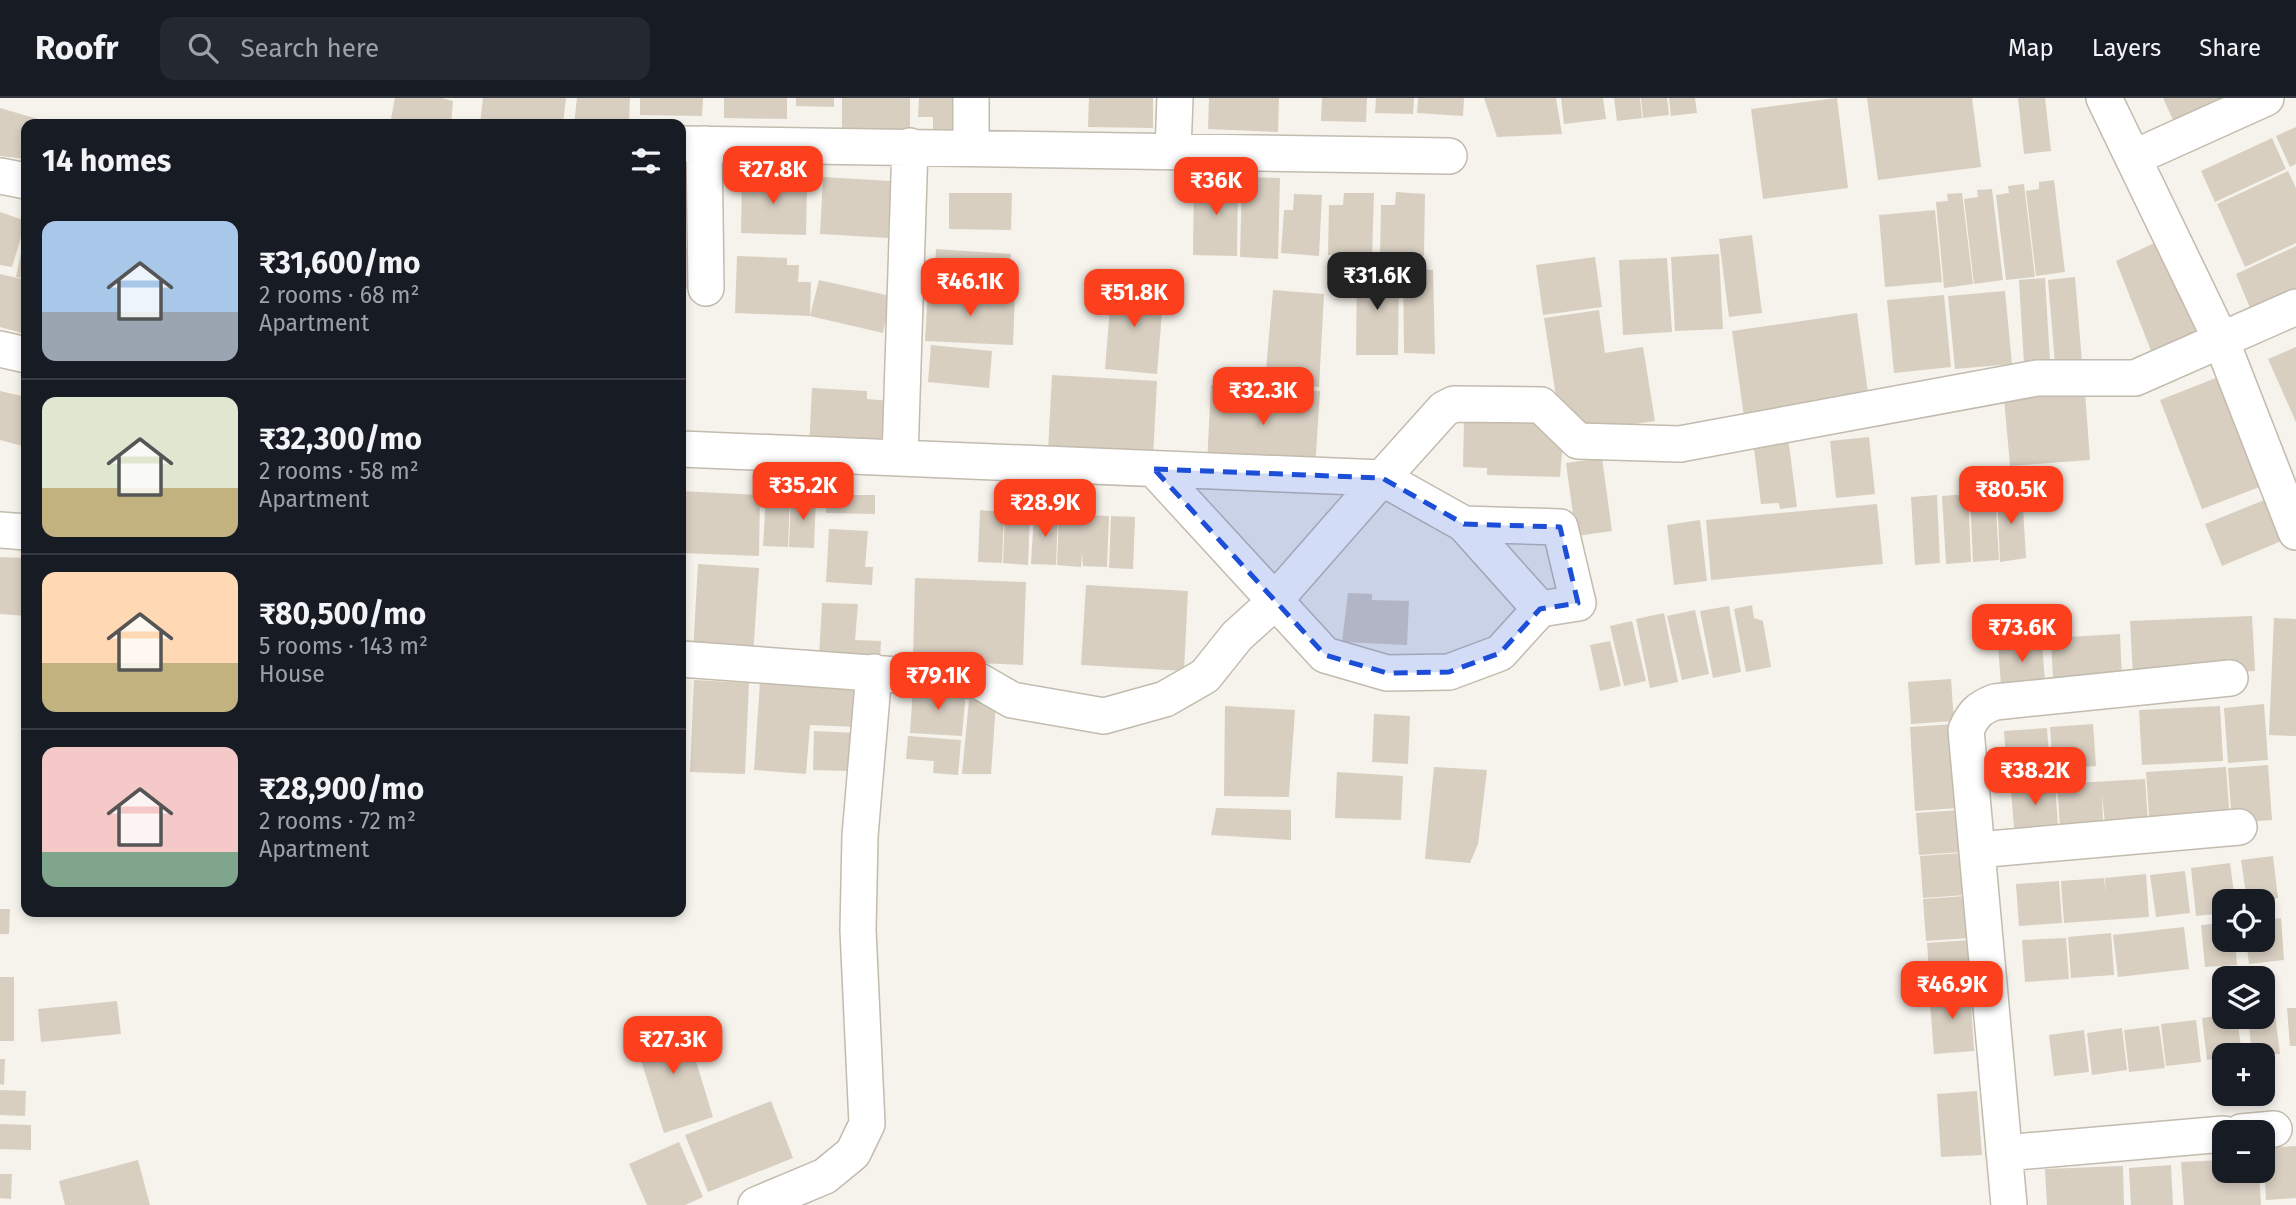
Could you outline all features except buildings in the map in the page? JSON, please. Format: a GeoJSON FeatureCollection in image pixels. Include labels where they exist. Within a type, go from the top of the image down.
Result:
{"type":"FeatureCollection","features":[{"type":"Feature","properties":{"kind":"street"},"geometry":{"type":"LineString","coordinates":[[971,98],[971,146]]}},
{"type":"Feature","properties":{"kind":"street"},"geometry":{"type":"LineString","coordinates":[[1173,152],[1175,98]]}},
{"type":"Feature","properties":{"kind":"street"},"geometry":{"type":"LineString","coordinates":[[2104,98],[2221,340],[2296,533]]}},
{"type":"Feature","properties":{"kind":"street"},"geometry":{"type":"LineString","coordinates":[[2133,158],[2266,98]]}},
{"type":"Feature","properties":{"kind":"street"},"geometry":{"type":"LineString","coordinates":[[706,288],[692,144],[971,146],[1450,156]]}},
{"type":"Feature","properties":{"kind":"street"},"geometry":{"type":"LineString","coordinates":[[900,458],[910,146]]}},
{"type":"Feature","properties":{"kind":"street"},"geometry":{"type":"LineString","coordinates":[[0,176],[21,180]]}},
{"type":"Feature","properties":{"kind":"street"},"geometry":{"type":"LineString","coordinates":[[686,659],[979,681],[1012,700],[1104,716],[1165,699],[1205,676],[1237,636],[1275,600],[1437,415],[1454,404],[1541,405],[1578,441],[1680,444],[2037,378],[2135,378],[2296,307]]}},
{"type":"Feature","properties":{"kind":"street"},"geometry":{"type":"LineString","coordinates":[[0,349],[21,354]]}},
{"type":"Feature","properties":{"kind":"street"},"geometry":{"type":"LineString","coordinates":[[686,449],[1382,478],[1464,524],[1540,609]]}},
{"type":"Feature","properties":{"kind":"street"},"geometry":{"type":"LineString","coordinates":[[1154,468],[1325,656],[1387,673],[1449,672],[1500,653],[1540,609],[1578,603],[1560,527],[1464,524]]}},
{"type":"Feature","properties":{"kind":"street"},"geometry":{"type":"LineString","coordinates":[[0,530],[21,532]]}},
{"type":"Feature","properties":{"kind":"street"},"geometry":{"type":"LineString","coordinates":[[756,1205],[825,1176],[853,1153],[867,1124],[858,916],[860,836],[874,672]]}},
{"type":"Feature","properties":{"kind":"street"},"geometry":{"type":"LineString","coordinates":[[2009,1205],[1966,730],[1980,708],[1995,702],[2230,678]]}},
{"type":"Feature","properties":{"kind":"street"},"geometry":{"type":"LineString","coordinates":[[1977,850],[2239,827]]}},
{"type":"Feature","properties":{"kind":"street"},"geometry":{"type":"LineString","coordinates":[[2004,1153],[2212,1135]]}},
{"type":"Feature","properties":{"kind":"highlighted area"},"geometry":{"type":"Polygon","coordinates":[[[1154,469],[1382,478],[1464,524],[1560,527],[1578,603],[1540,609],[1500,653],[1449,672],[1387,673],[1325,655],[1154,469]]]}}]}
